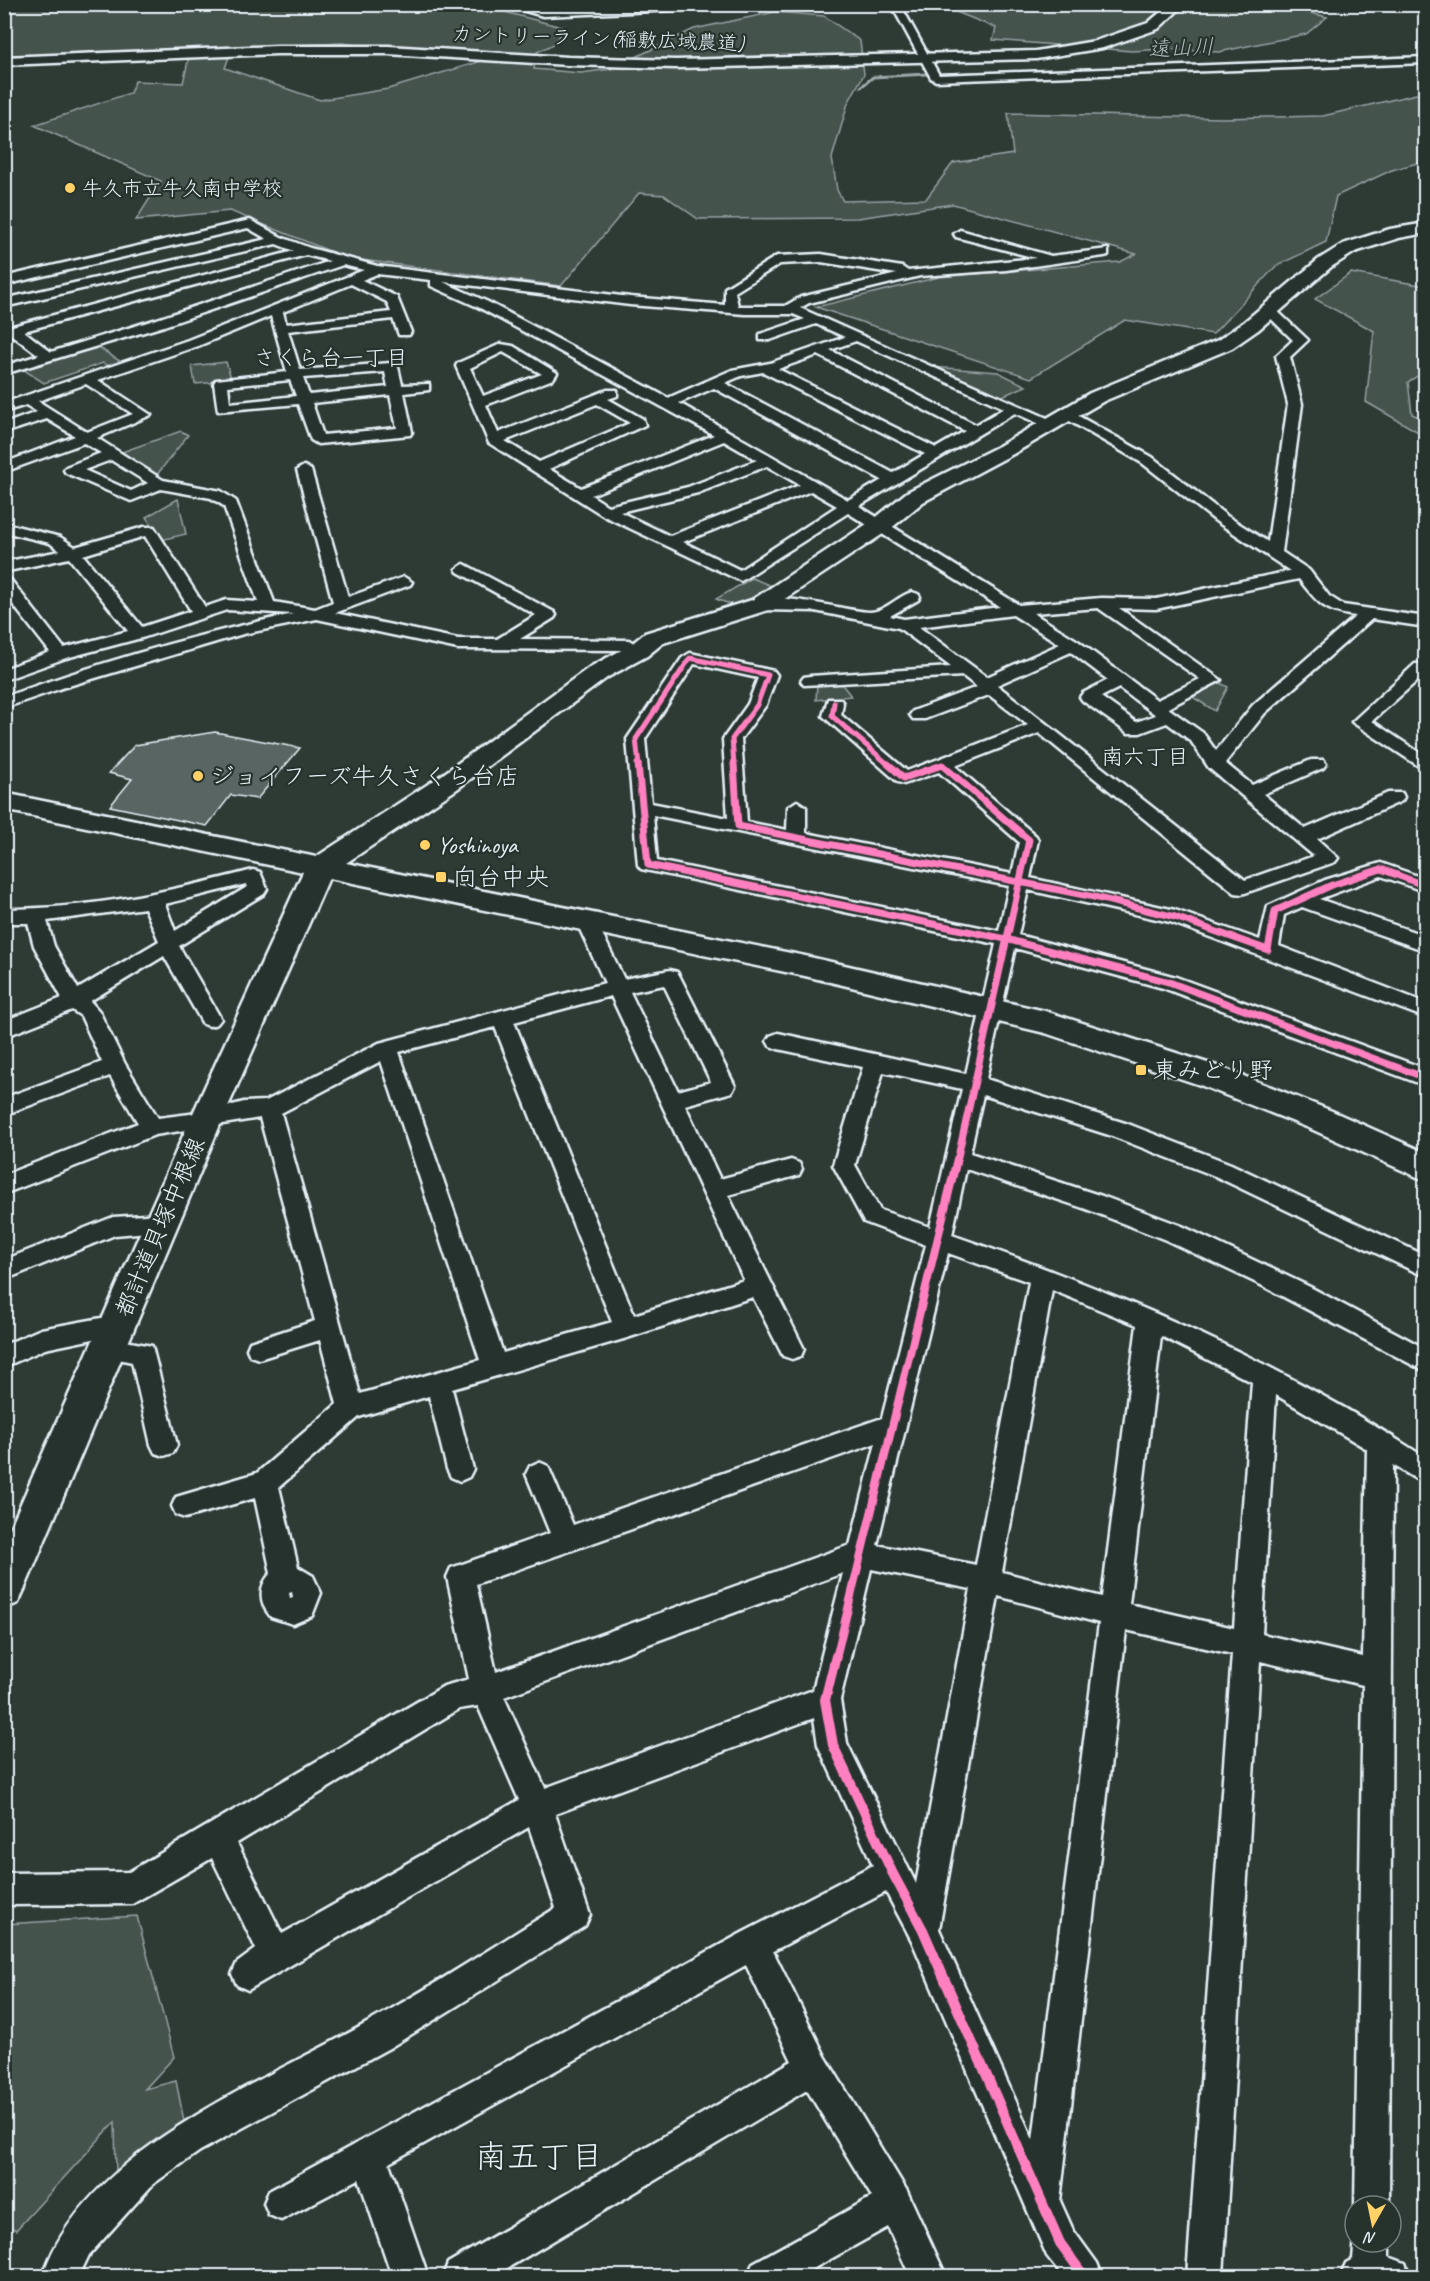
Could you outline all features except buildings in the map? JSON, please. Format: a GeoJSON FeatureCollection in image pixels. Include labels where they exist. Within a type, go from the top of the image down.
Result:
{"type":"FeatureCollection","features":[{"type":"Feature","properties":{"kind":"street"},"geometry":{"type":"LineString","coordinates":[[504,4],[543,14],[809,4]]}},
{"type":"Feature","properties":{"kind":"street"},"geometry":{"type":"LineString","coordinates":[[895,4],[936,78],[1425,60]]}},
{"type":"Feature","properties":{"kind":"street","name":"カントリーライン(稲敷広域農道)"},"geometry":{"type":"LineString","coordinates":[[4,62],[277,50],[388,50],[568,61],[676,64],[1036,55],[1098,45],[1153,26],[1179,4]]}},
{"type":"Feature","properties":{"kind":"street"},"geometry":{"type":"LineString","coordinates":[[4,281],[15,273],[148,248],[184,235],[250,224],[277,240],[306,251],[376,270],[425,279],[459,279],[630,301],[732,309],[795,310],[1014,408],[1059,420],[1148,460],[1222,519],[1303,573],[1323,599],[1338,609],[1425,622]]}},
{"type":"Feature","properties":{"kind":"street"},"geometry":{"type":"LineString","coordinates":[[320,867],[448,783],[599,672],[638,651],[654,638],[760,605],[881,525],[915,497],[1059,420],[1097,397],[1225,344],[1269,311],[1324,263],[1349,248],[1396,232],[1425,228]]}},
{"type":"Feature","properties":{"kind":"street"},"geometry":{"type":"LineString","coordinates":[[960,234],[1055,259]]}},
{"type":"Feature","properties":{"kind":"street"},"geometry":{"type":"LineString","coordinates":[[137,236],[148,248]]}},
{"type":"Feature","properties":{"kind":"street"},"geometry":{"type":"LineString","coordinates":[[4,303],[277,240]]}},
{"type":"Feature","properties":{"kind":"street"},"geometry":{"type":"LineString","coordinates":[[47,355],[14,330],[306,251]]}},
{"type":"Feature","properties":{"kind":"street"},"geometry":{"type":"LineString","coordinates":[[787,310],[805,300],[916,273],[1006,266],[1104,252]]}},
{"type":"Feature","properties":{"kind":"street"},"geometry":{"type":"LineString","coordinates":[[732,309],[729,291],[777,260],[821,258],[916,273]]}},
{"type":"Feature","properties":{"kind":"street"},"geometry":{"type":"LineString","coordinates":[[4,370],[47,355],[159,323],[342,261]]}},
{"type":"Feature","properties":{"kind":"street"},"geometry":{"type":"LineString","coordinates":[[4,408],[193,343],[376,270]]}},
{"type":"Feature","properties":{"kind":"street"},"geometry":{"type":"LineString","coordinates":[[425,279],[426,295]]}},
{"type":"Feature","properties":{"kind":"street"},"geometry":{"type":"LineString","coordinates":[[425,279],[484,306],[726,435],[881,525],[1072,645],[1197,737],[1215,764],[1328,858],[1242,888],[1041,726],[904,624]]}},
{"type":"Feature","properties":{"kind":"street"},"geometry":{"type":"LineString","coordinates":[[352,280],[393,300],[404,332]]}},
{"type":"Feature","properties":{"kind":"street"},"geometry":{"type":"LineString","coordinates":[[125,301],[193,343]]}},
{"type":"Feature","properties":{"kind":"street"},"geometry":{"type":"LineString","coordinates":[[276,311],[295,375],[304,401],[318,440],[405,432],[396,391],[391,367],[295,375],[221,383],[224,408],[304,401],[396,391],[424,387]]}},
{"type":"Feature","properties":{"kind":"street"},"geometry":{"type":"LineString","coordinates":[[1269,311],[1301,340],[1283,356],[1296,395],[1296,409],[1291,421],[1274,553]]}},
{"type":"Feature","properties":{"kind":"street"},"geometry":{"type":"LineString","coordinates":[[281,328],[398,315]]}},
{"type":"Feature","properties":{"kind":"street"},"geometry":{"type":"LineString","coordinates":[[765,338],[818,319]]}},
{"type":"Feature","properties":{"kind":"street"},"geometry":{"type":"LineString","coordinates":[[668,403],[737,373],[766,368],[856,337]]}},
{"type":"Feature","properties":{"kind":"street"},"geometry":{"type":"LineString","coordinates":[[478,403],[548,376],[550,373],[508,349],[495,351],[463,366],[478,403],[494,440],[606,511],[741,576],[848,506],[1014,408]]}},
{"type":"Feature","properties":{"kind":"street"},"geometry":{"type":"LineString","coordinates":[[819,350],[975,430]]}},
{"type":"Feature","properties":{"kind":"street"},"geometry":{"type":"LineString","coordinates":[[766,368],[936,454]]}},
{"type":"Feature","properties":{"kind":"street"},"geometry":{"type":"LineString","coordinates":[[4,468],[144,415],[89,380]]}},
{"type":"Feature","properties":{"kind":"street"},"geometry":{"type":"LineString","coordinates":[[716,384],[892,479]]}},
{"type":"Feature","properties":{"kind":"street"},"geometry":{"type":"LineString","coordinates":[[494,440],[634,385]]}},
{"type":"Feature","properties":{"kind":"street"},"geometry":{"type":"LineString","coordinates":[[538,468],[638,425],[638,422],[598,399]]}},
{"type":"Feature","properties":{"kind":"street"},"geometry":{"type":"LineString","coordinates":[[29,400],[159,484],[216,494],[231,504],[267,605]]}},
{"type":"Feature","properties":{"kind":"street"},"geometry":{"type":"LineString","coordinates":[[4,429],[49,413]]}},
{"type":"Feature","properties":{"kind":"street"},"geometry":{"type":"LineString","coordinates":[[580,494],[726,435]]}},
{"type":"Feature","properties":{"kind":"street"},"geometry":{"type":"LineString","coordinates":[[112,454],[71,470],[107,483],[131,497],[159,484]]}},
{"type":"Feature","properties":{"kind":"street"},"geometry":{"type":"LineString","coordinates":[[606,511],[693,490],[769,460]]}},
{"type":"Feature","properties":{"kind":"street"},"geometry":{"type":"LineString","coordinates":[[304,470],[342,605]]}},
{"type":"Feature","properties":{"kind":"street"},"geometry":{"type":"LineString","coordinates":[[670,542],[812,485]]}},
{"type":"Feature","properties":{"kind":"street"},"geometry":{"type":"LineString","coordinates":[[8,530],[55,540],[73,553],[139,633]]}},
{"type":"Feature","properties":{"kind":"street"},"geometry":{"type":"LineString","coordinates":[[4,567],[73,553],[149,530],[200,612]]}},
{"type":"Feature","properties":{"kind":"street"},"geometry":{"type":"LineString","coordinates":[[464,569],[548,615],[498,645]]}},
{"type":"Feature","properties":{"kind":"street"},"geometry":{"type":"LineString","coordinates":[[760,605],[815,606],[904,624],[1016,610],[1101,603],[1156,604],[1303,573]]}},
{"type":"Feature","properties":{"kind":"street"},"geometry":{"type":"LineString","coordinates":[[4,582],[60,654]]}},
{"type":"Feature","properties":{"kind":"street"},"geometry":{"type":"LineString","coordinates":[[4,703],[59,682],[240,630],[316,614],[404,582]]}},
{"type":"Feature","properties":{"kind":"street"},"geometry":{"type":"LineString","coordinates":[[875,618],[912,597]]}},
{"type":"Feature","properties":{"kind":"street"},"geometry":{"type":"LineString","coordinates":[[1101,603],[1212,680],[1134,729],[1089,697],[1120,680]]}},
{"type":"Feature","properties":{"kind":"street"},"geometry":{"type":"LineString","coordinates":[[4,675],[60,654],[139,633],[226,604],[267,605],[458,644],[629,645],[638,651]]}},
{"type":"Feature","properties":{"kind":"street"},"geometry":{"type":"LineString","coordinates":[[1215,764],[1259,709],[1368,615]]}},
{"type":"Feature","properties":{"kind":"street"},"geometry":{"type":"LineString","coordinates":[[919,715],[987,687],[1072,645]]}},
{"type":"Feature","properties":{"kind":"street"},"geometry":{"type":"LineString","coordinates":[[738,826],[732,739],[757,705],[768,675],[690,658],[636,739],[648,865],[1005,939],[1169,982],[1284,1023],[1425,1078]]}},
{"type":"Feature","properties":{"kind":"street"},"geometry":{"type":"LineString","coordinates":[[1425,668],[1421,668],[1361,722],[1425,766]]}},
{"type":"Feature","properties":{"kind":"street"},"geometry":{"type":"LineString","coordinates":[[810,681],[965,671]]}},
{"type":"Feature","properties":{"kind":"street"},"geometry":{"type":"LineString","coordinates":[[834,703],[832,716],[904,778],[1041,726]]}},
{"type":"Feature","properties":{"kind":"street"},"geometry":{"type":"LineString","coordinates":[[942,765],[1029,840],[1022,881],[1005,939],[992,1008],[939,1241],[891,1426],[825,1700],[833,1745],[892,1872],[923,1930],[1060,2243],[1084,2277]]}},
{"type":"Feature","properties":{"kind":"street"},"geometry":{"type":"LineString","coordinates":[[1250,793],[1317,765]]}},
{"type":"Feature","properties":{"kind":"street"},"geometry":{"type":"LineString","coordinates":[[1304,837],[1395,797]]}},
{"type":"Feature","properties":{"kind":"street"},"geometry":{"type":"LineString","coordinates":[[4,801],[586,921],[992,1008],[1140,1052],[1224,1082],[1303,1113],[1425,1168]]}},
{"type":"Feature","properties":{"kind":"street"},"geometry":{"type":"LineString","coordinates":[[643,807],[1022,881],[1175,918],[1268,950],[1425,1011]]}},
{"type":"Feature","properties":{"kind":"street"},"geometry":{"type":"LineString","coordinates":[[796,837],[797,807]]}},
{"type":"Feature","properties":{"kind":"street","name":"都計道貝塚中根線"},"geometry":{"type":"LineString","coordinates":[[6,1583],[206,1120],[320,867]]}},
{"type":"Feature","properties":{"kind":"street"},"geometry":{"type":"LineString","coordinates":[[1268,950],[1275,911],[1332,885],[1381,869],[1425,886]]}},
{"type":"Feature","properties":{"kind":"street"},"geometry":{"type":"LineString","coordinates":[[4,916],[36,916],[191,894],[253,876],[257,889],[74,1001],[4,1030]]}},
{"type":"Feature","properties":{"kind":"street"},"geometry":{"type":"LineString","coordinates":[[1303,900],[1425,944]]}},
{"type":"Feature","properties":{"kind":"street"},"geometry":{"type":"LineString","coordinates":[[146,901],[155,904],[170,944],[210,1019]]}},
{"type":"Feature","properties":{"kind":"street"},"geometry":{"type":"LineString","coordinates":[[36,916],[44,946],[74,1001],[89,1011],[115,1066],[152,1127]]}},
{"type":"Feature","properties":{"kind":"street"},"geometry":{"type":"LineString","coordinates":[[586,921],[759,1285],[792,1349]]}},
{"type":"Feature","properties":{"kind":"street"},"geometry":{"type":"LineString","coordinates":[[4,1185],[152,1127],[206,1120],[244,1110],[269,1109],[387,1048],[617,987],[670,977],[724,1086],[672,1101]]}},
{"type":"Feature","properties":{"kind":"street"},"geometry":{"type":"LineString","coordinates":[[502,1018],[627,1328]]}},
{"type":"Feature","properties":{"kind":"street"},"geometry":{"type":"LineString","coordinates":[[778,1041],[975,1084],[1120,1130],[1223,1170],[1371,1239],[1425,1268]]}},
{"type":"Feature","properties":{"kind":"street"},"geometry":{"type":"LineString","coordinates":[[387,1048],[495,1366]]}},
{"type":"Feature","properties":{"kind":"street"},"geometry":{"type":"LineString","coordinates":[[875,1062],[844,1165],[872,1216],[1042,1278],[1150,1321],[1265,1375],[1380,1442],[1425,1473]]}},
{"type":"Feature","properties":{"kind":"street"},"geometry":{"type":"LineString","coordinates":[[4,1107],[115,1066]]}},
{"type":"Feature","properties":{"kind":"street"},"geometry":{"type":"LineString","coordinates":[[269,1109],[351,1408]]}},
{"type":"Feature","properties":{"kind":"street"},"geometry":{"type":"LineString","coordinates":[[958,1158],[1063,1191],[1173,1232],[1356,1322],[1425,1362]]}},
{"type":"Feature","properties":{"kind":"street"},"geometry":{"type":"LineString","coordinates":[[715,1189],[791,1169]]}},
{"type":"Feature","properties":{"kind":"street"},"geometry":{"type":"LineString","coordinates":[[4,1270],[113,1226],[162,1222]]}},
{"type":"Feature","properties":{"kind":"street"},"geometry":{"type":"LineString","coordinates":[[923,1930],[1042,1278]]}},
{"type":"Feature","properties":{"kind":"street"},"geometry":{"type":"LineString","coordinates":[[185,1506],[265,1483],[351,1408],[627,1328],[759,1285]]}},
{"type":"Feature","properties":{"kind":"street"},"geometry":{"type":"LineString","coordinates":[[1042,2204],[1116,1614],[1150,1321]]}},
{"type":"Feature","properties":{"kind":"street"},"geometry":{"type":"LineString","coordinates":[[259,1349],[328,1327]]}},
{"type":"Feature","properties":{"kind":"street"},"geometry":{"type":"LineString","coordinates":[[4,1357],[41,1339],[113,1337],[143,1353],[164,1445]]}},
{"type":"Feature","properties":{"kind":"street"},"geometry":{"type":"LineString","coordinates":[[1205,2277],[1265,1375]]}},
{"type":"Feature","properties":{"kind":"street"},"geometry":{"type":"LineString","coordinates":[[438,1383],[460,1469]]}},
{"type":"Feature","properties":{"kind":"street"},"geometry":{"type":"LineString","coordinates":[[61,2277],[76,2242],[141,2172],[188,2139],[379,2035],[574,1915],[537,1806],[486,1690],[461,1577],[891,1426]]}},
{"type":"Feature","properties":{"kind":"street"},"geometry":{"type":"LineString","coordinates":[[1372,2194],[1380,1442]]}},
{"type":"Feature","properties":{"kind":"street"},"geometry":{"type":"LineString","coordinates":[[539,1474],[566,1540]]}},
{"type":"Feature","properties":{"kind":"street"},"geometry":{"type":"LineString","coordinates":[[265,1483],[287,1581]]}},
{"type":"Feature","properties":{"kind":"street"},"geometry":{"type":"LineString","coordinates":[[4,1889],[132,1888],[454,1696],[486,1690],[861,1554],[987,1580],[1116,1614],[1377,1674]]}},
{"type":"Feature","properties":{"kind":"street"},"geometry":{"type":"LineString","coordinates":[[248,1974],[276,1955],[537,1806],[825,1700]]}},
{"type":"Feature","properties":{"kind":"street"},"geometry":{"type":"LineString","coordinates":[[218,1838],[276,1955]]}},
{"type":"Feature","properties":{"kind":"street"},"geometry":{"type":"LineString","coordinates":[[281,2203],[368,2153],[753,1944],[892,1872]]}},
{"type":"Feature","properties":{"kind":"street"},"geometry":{"type":"LineString","coordinates":[[753,1944],[813,2068],[895,2203],[928,2277]]}},
{"type":"Feature","properties":{"kind":"street"},"geometry":{"type":"LineString","coordinates":[[461,2277],[813,2068]]}},
{"type":"Feature","properties":{"kind":"street"},"geometry":{"type":"LineString","coordinates":[[368,2153],[410,2277]]}},
{"type":"Feature","properties":{"kind":"street"},"geometry":{"type":"LineString","coordinates":[[766,2277],[895,2203]]}},
{"type":"Feature","properties":{"kind":"shaded area"},"geometry":{"type":"Polygon","coordinates":[[[439,4],[505,12],[565,28],[554,44],[537,52],[534,69],[581,73],[611,69],[694,29],[775,12],[824,16],[860,41],[864,74],[848,103],[832,158],[837,190],[843,201],[926,199],[953,163],[1013,154],[1008,113],[1222,118],[1323,116],[1425,92],[1425,161],[1392,170],[1336,196],[1326,242],[1276,266],[1213,334],[1125,320],[1031,378],[816,307],[939,277],[1120,262],[1136,254],[953,204],[858,218],[698,219],[664,195],[639,193],[561,286],[347,258],[230,211],[136,220],[161,181],[34,125],[130,93],[135,81],[183,83],[189,57],[230,54],[225,68],[320,100],[388,89],[485,60],[342,43],[5,56],[4,5],[439,4]]]}},
{"type":"Feature","properties":{"kind":"shaded area"},"geometry":{"type":"Polygon","coordinates":[[[1272,4],[1327,17],[1306,34],[1219,52],[1165,49],[1132,51],[993,40],[996,28],[939,5],[1272,4]]]}},
{"type":"Feature","properties":{"kind":"shaded area"},"geometry":{"type":"Polygon","coordinates":[[[1351,273],[1425,286],[1425,371],[1408,382],[1412,414],[1425,420],[1425,436],[1366,402],[1374,331],[1315,299],[1351,273]]]}},
{"type":"Feature","properties":{"kind":"shaded area"},"geometry":{"type":"Polygon","coordinates":[[[95,345],[126,365],[114,370],[103,363],[44,383],[21,368],[95,345]]]}},
{"type":"Feature","properties":{"kind":"shaded area"},"geometry":{"type":"Polygon","coordinates":[[[226,362],[232,381],[195,384],[192,366],[226,362]]]}},
{"type":"Feature","properties":{"kind":"shaded area"},"geometry":{"type":"Polygon","coordinates":[[[932,367],[998,372],[1026,386],[1000,397],[932,367]]]}},
{"type":"Feature","properties":{"kind":"shaded area"},"geometry":{"type":"Polygon","coordinates":[[[181,431],[188,435],[156,476],[122,452],[181,431]]]}},
{"type":"Feature","properties":{"kind":"shaded area"},"geometry":{"type":"Polygon","coordinates":[[[178,499],[186,534],[161,540],[146,517],[178,499]]]}},
{"type":"Feature","properties":{"kind":"shaded area"},"geometry":{"type":"Polygon","coordinates":[[[752,578],[774,587],[735,606],[716,599],[752,578]]]}},
{"type":"Feature","properties":{"kind":"shaded area"},"geometry":{"type":"Polygon","coordinates":[[[840,682],[851,696],[816,700],[817,685],[840,682]]]}},
{"type":"Feature","properties":{"kind":"shaded area"},"geometry":{"type":"Polygon","coordinates":[[[1220,683],[1228,687],[1215,711],[1191,696],[1220,683]]]}},
{"type":"Feature","properties":{"kind":"shaded area"},"geometry":{"type":"Polygon","coordinates":[[[137,1916],[174,2057],[145,2089],[176,2081],[184,2121],[116,2177],[115,2122],[16,2230],[5,2224],[5,1924],[137,1916]]]}},
{"type":"Feature","properties":{"kind":"waterway","name":"遠山川"},"geometry":{"type":"LineString","coordinates":[[1290,62],[1426,56]]}},
{"type":"Feature","properties":{"kind":"waterway","name":"遠山川"},"geometry":{"type":"LineString","coordinates":[[938,74],[1106,69]]}},
{"type":"Feature","properties":{"kind":"waterway","name":"遠山川"},"geometry":{"type":"LineString","coordinates":[[861,87],[873,77],[927,74]]}},
{"type":"Feature","properties":{"kind":"cycle path"},"geometry":{"type":"LineString","coordinates":[[1426,886],[1381,869],[1332,885],[1275,911],[1268,950],[1175,917],[1094,897],[738,826],[732,739],[757,705],[768,675],[690,658],[636,739],[648,865],[1006,939],[1169,982],[1426,1078]]}},
{"type":"Feature","properties":{"kind":"cycle path"},"geometry":{"type":"LineString","coordinates":[[834,703],[832,716],[904,778],[942,765],[1029,840],[939,1241],[825,1700],[833,1745],[892,1872],[923,1930],[1060,2243],[1084,2276]]}},
{"type":"Feature","properties":{"kind":"place","name":"牛久市立牛久南中学校"},"geometry":{"type":"Point","coordinates":[70,188]}},
{"type":"Feature","properties":{"kind":"place","name":"ジョイフーズ牛久さくら台店"},"geometry":{"type":"Point","coordinates":[198,776]}},
{"type":"Feature","properties":{"kind":"place","name":"Yoshinoya"},"geometry":{"type":"Point","coordinates":[425,845]}},
{"type":"Feature","properties":{"kind":"place","name":"向台中央"},"geometry":{"type":"Point","coordinates":[441,877]}},
{"type":"Feature","properties":{"kind":"place","name":"東みどり野"},"geometry":{"type":"Point","coordinates":[1141,1070]}},
{"type":"Feature","properties":{"kind":"district","name":"さくら台一丁目"},"geometry":{"type":"Point","coordinates":[331,357]}},
{"type":"Feature","properties":{"kind":"district","name":"南六丁目"},"geometry":{"type":"Point","coordinates":[1145,756]}},
{"type":"Feature","properties":{"kind":"district","name":"南五丁目"},"geometry":{"type":"Point","coordinates":[539,2156]}}]}
